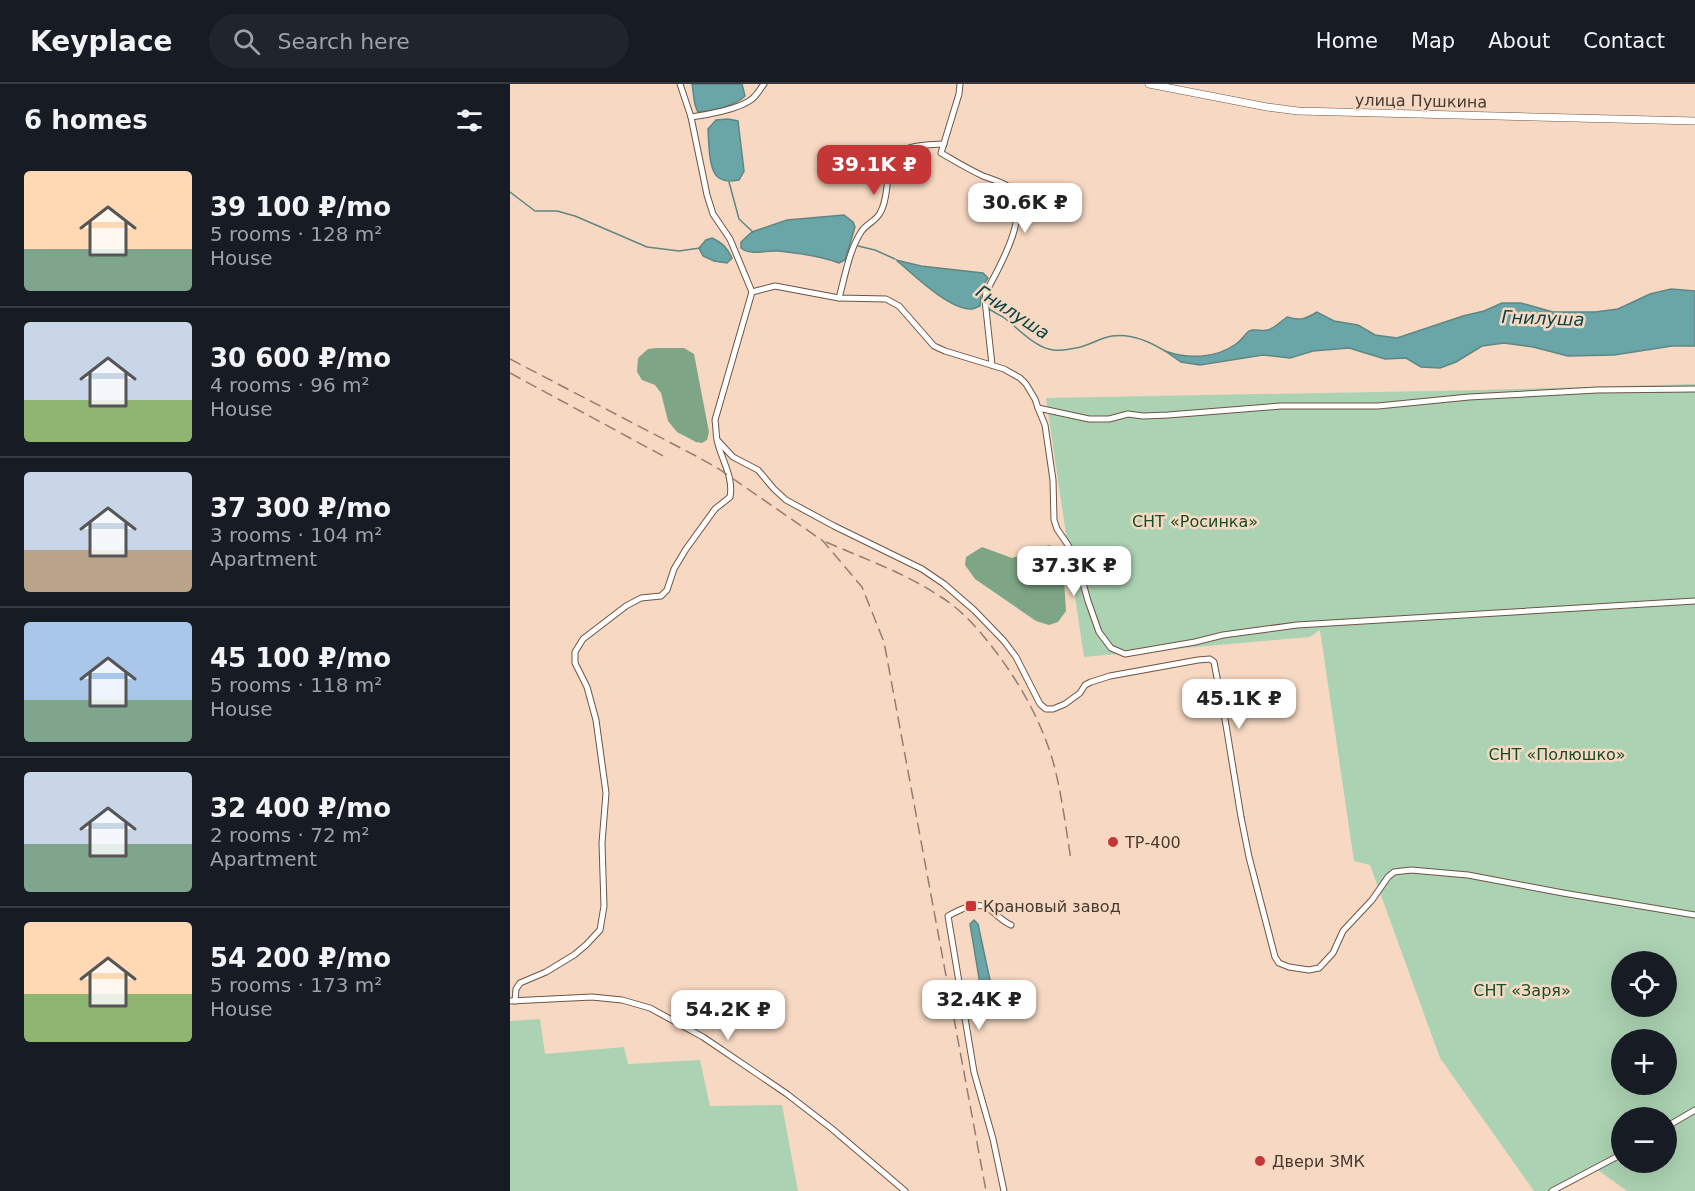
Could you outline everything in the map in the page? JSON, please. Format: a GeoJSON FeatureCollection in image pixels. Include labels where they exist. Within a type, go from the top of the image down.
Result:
{"type":"FeatureCollection","features":[{"type":"Feature","properties":{"kind":"main road","name":"улица Пушкина"},"geometry":{"type":"LineString","coordinates":[[1149,84],[1298,111],[1695,121]]}},
{"type":"Feature","properties":{"kind":"street"},"geometry":{"type":"LineString","coordinates":[[680,84],[691,117],[713,214],[730,239],[752,292],[715,420],[718,441],[732,488],[730,497],[715,509],[686,549],[674,569],[667,590],[660,596],[641,598],[626,606],[583,639],[575,652],[575,663],[586,687],[596,720],[606,793],[602,843],[604,906],[600,930],[574,955],[546,972],[520,983],[512,1001],[591,997],[622,1000],[650,1008],[703,1037],[787,1094],[905,1191]]}},
{"type":"Feature","properties":{"kind":"street"},"geometry":{"type":"LineString","coordinates":[[691,117],[705,116],[744,104],[752,99],[764,84]]}},
{"type":"Feature","properties":{"kind":"street"},"geometry":{"type":"LineString","coordinates":[[960,84],[941,153],[1009,187],[1017,201],[1017,214],[1011,241],[986,292],[992,365]]}},
{"type":"Feature","properties":{"kind":"street"},"geometry":{"type":"LineString","coordinates":[[839,298],[856,240],[863,228],[881,211],[891,161],[910,148],[944,144]]}},
{"type":"Feature","properties":{"kind":"street"},"geometry":{"type":"LineString","coordinates":[[752,292],[775,286],[839,298],[886,299],[899,306],[934,346],[1004,369],[1020,378],[1035,399],[1045,425],[1053,480],[1054,520],[1057,529],[1077,562],[1099,632],[1111,648],[1125,654],[1223,635],[1297,626],[1695,601]]}},
{"type":"Feature","properties":{"kind":"street"},"geometry":{"type":"LineString","coordinates":[[1038,408],[1089,419],[1109,419],[1128,414],[1160,416],[1281,406],[1378,406],[1469,397],[1597,390],[1695,389]]}},
{"type":"Feature","properties":{"kind":"street"},"geometry":{"type":"LineString","coordinates":[[718,441],[733,457],[758,470],[786,500],[922,569],[944,584],[974,610],[1004,641],[1016,657],[1041,704],[1046,709],[1053,710],[1065,704],[1080,693],[1085,686],[1110,676],[1171,664],[1210,659],[1214,662],[1249,857],[1275,957],[1279,963],[1309,970],[1319,968],[1333,953],[1343,931],[1372,900],[1388,877],[1394,872],[1411,870],[1468,875],[1695,915]]}},
{"type":"Feature","properties":{"kind":"street"},"geometry":{"type":"LineString","coordinates":[[1004,1191],[993,1139],[974,1072],[948,916],[975,905],[987,908],[1003,922],[1011,925]]}},
{"type":"Feature","properties":{"kind":"street"},"geometry":{"type":"LineString","coordinates":[[1677,1121],[1695,1110]]}},
{"type":"Feature","properties":{"kind":"street"},"geometry":{"type":"LineString","coordinates":[[1552,1191],[1611,1159]]}},
{"type":"Feature","properties":{"kind":"green space"},"geometry":{"type":"Polygon","coordinates":[[[684,348],[694,354],[709,432],[707,440],[702,443],[677,432],[668,421],[661,393],[655,385],[642,380],[637,372],[638,358],[648,349],[684,348]]]}},
{"type":"Feature","properties":{"kind":"green space"},"geometry":{"type":"Polygon","coordinates":[[[1695,384],[1695,1191],[1627,1191],[1595,1168],[1553,1191],[1534,1191],[1440,1058],[1370,865],[1354,861],[1320,630],[1310,637],[1084,657],[1046,398],[1695,384]]]}},
{"type":"Feature","properties":{"kind":"green space"},"geometry":{"type":"Polygon","coordinates":[[[1049,545],[1056,549],[1063,564],[1066,611],[1058,622],[1049,625],[1036,621],[975,579],[965,565],[966,557],[982,547],[1012,558],[1049,545]]]}},
{"type":"Feature","properties":{"kind":"green space"},"geometry":{"type":"Polygon","coordinates":[[[540,1019],[545,1054],[624,1047],[628,1064],[700,1060],[710,1106],[782,1105],[798,1191],[510,1191],[510,1021],[540,1019]]]}},
{"type":"Feature","properties":{"kind":"water"},"geometry":{"type":"Polygon","coordinates":[[[692,84],[742,84],[745,96],[729,105],[698,112],[694,102],[692,84]]]}},
{"type":"Feature","properties":{"kind":"water"},"geometry":{"type":"Polygon","coordinates":[[[716,120],[738,121],[744,171],[739,180],[731,181],[719,178],[715,174],[711,163],[708,129],[716,120]]]}},
{"type":"Feature","properties":{"kind":"water"},"geometry":{"type":"Polygon","coordinates":[[[844,215],[853,222],[855,227],[845,260],[839,263],[801,254],[778,251],[754,252],[741,248],[741,242],[752,232],[787,220],[844,215]]]}},
{"type":"Feature","properties":{"kind":"water"},"geometry":{"type":"Polygon","coordinates":[[[712,238],[728,251],[732,258],[727,263],[703,256],[699,248],[706,240],[712,238]]]}},
{"type":"Feature","properties":{"kind":"water"},"geometry":{"type":"Polygon","coordinates":[[[896,260],[921,266],[983,273],[988,278],[982,287],[980,306],[971,309],[952,304],[931,290],[896,260]]]}},
{"type":"Feature","properties":{"kind":"water"},"geometry":{"type":"Polygon","coordinates":[[[1671,289],[1695,291],[1695,346],[1672,346],[1614,355],[1568,356],[1533,347],[1504,343],[1482,346],[1456,362],[1440,368],[1421,367],[1406,358],[1385,359],[1349,348],[1313,351],[1290,358],[1263,355],[1200,365],[1181,362],[1165,351],[1192,356],[1219,353],[1236,344],[1249,331],[1268,330],[1287,317],[1303,319],[1317,312],[1334,321],[1358,325],[1375,335],[1397,338],[1484,311],[1502,303],[1521,303],[1553,312],[1595,312],[1618,309],[1650,294],[1671,289]]]}},
{"type":"Feature","properties":{"kind":"water"},"geometry":{"type":"Polygon","coordinates":[[[974,920],[978,924],[990,980],[985,989],[980,984],[970,924],[974,920]]]}},
{"type":"Feature","properties":{"kind":"waterway"},"geometry":{"type":"LineString","coordinates":[[729,182],[739,219],[753,232]]}},
{"type":"Feature","properties":{"kind":"waterway","name":"Гнилуша"},"geometry":{"type":"LineString","coordinates":[[510,192],[535,211],[557,211],[575,216],[647,247],[679,251],[700,248]]}},
{"type":"Feature","properties":{"kind":"waterway","name":"Гнилуша"},"geometry":{"type":"LineString","coordinates":[[858,246],[875,250],[895,259]]}},
{"type":"Feature","properties":{"kind":"waterway","name":"Гнилуша"},"geometry":{"type":"LineString","coordinates":[[987,308],[1003,317],[1033,341],[1053,350],[1085,346],[1119,335],[1140,339],[1165,351]]}},
{"type":"Feature","properties":{"kind":"railway"},"geometry":{"type":"LineString","coordinates":[[510,359],[719,469],[823,541],[862,587],[884,642],[986,1191]]}},
{"type":"Feature","properties":{"kind":"railway"},"geometry":{"type":"LineString","coordinates":[[510,373],[665,457]]}},
{"type":"Feature","properties":{"kind":"railway"},"geometry":{"type":"LineString","coordinates":[[826,542],[927,588],[963,614],[993,648],[1029,704],[1049,749],[1059,789],[1071,860]]}},
{"type":"Feature","properties":{"kind":"place","name":"ТР-400"},"geometry":{"type":"Point","coordinates":[1113,842]}},
{"type":"Feature","properties":{"kind":"place","name":"Крановый завод"},"geometry":{"type":"Point","coordinates":[971,906]}},
{"type":"Feature","properties":{"kind":"place","name":"Двери ЗМК"},"geometry":{"type":"Point","coordinates":[1260,1161]}},
{"type":"Feature","properties":{"kind":"park label","name":"СНТ «Росинка»"},"geometry":{"type":"Point","coordinates":[1195,521]}},
{"type":"Feature","properties":{"kind":"park label","name":"СНТ «Полюшко»"},"geometry":{"type":"Point","coordinates":[1557,754]}},
{"type":"Feature","properties":{"kind":"park label","name":"СНТ «Заря»"},"geometry":{"type":"Point","coordinates":[1522,990]}}]}
